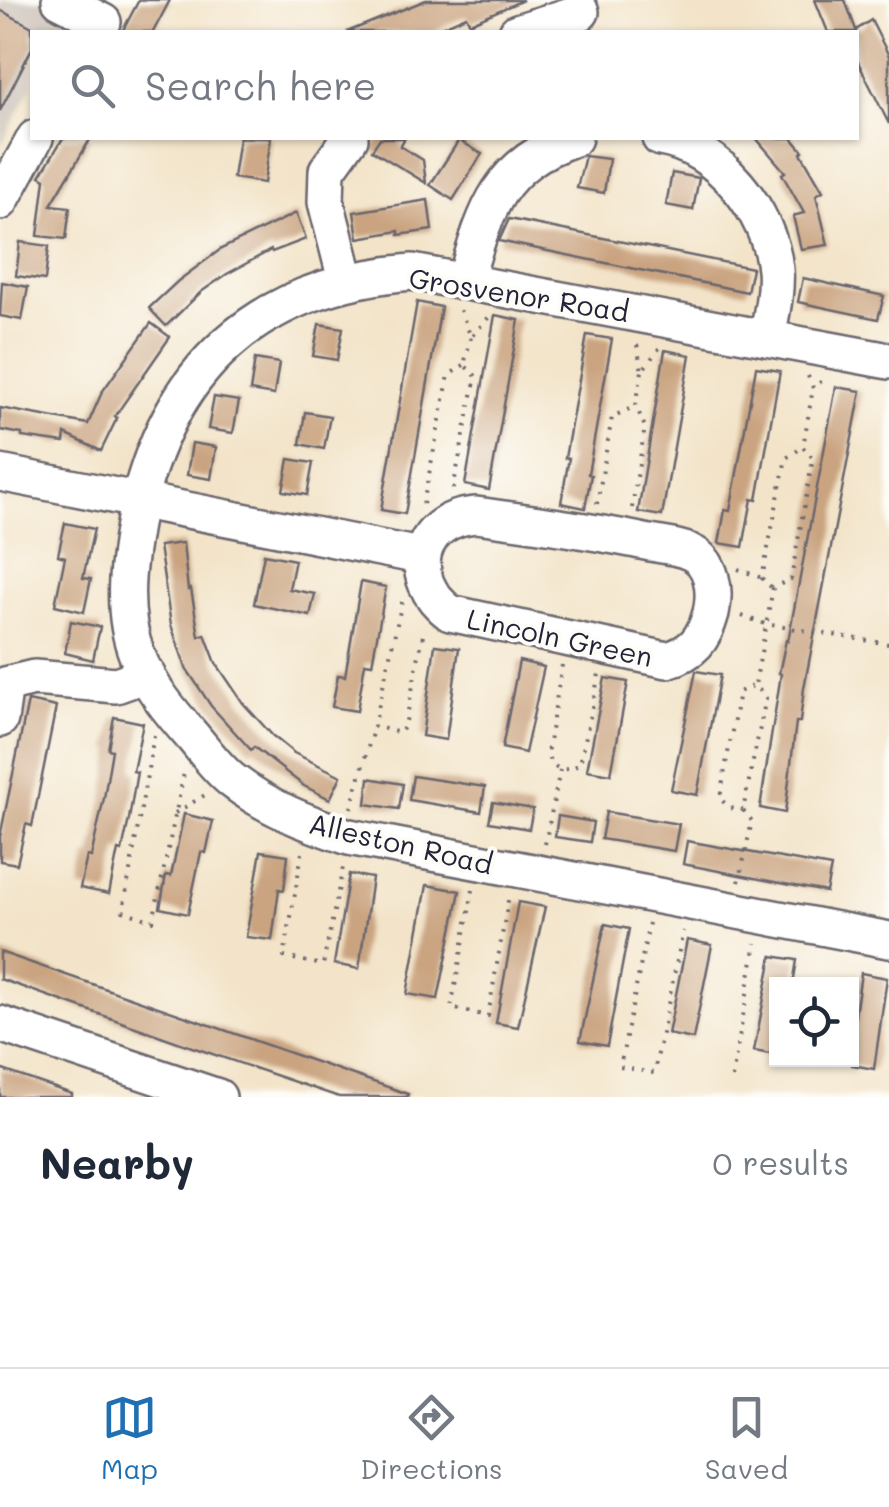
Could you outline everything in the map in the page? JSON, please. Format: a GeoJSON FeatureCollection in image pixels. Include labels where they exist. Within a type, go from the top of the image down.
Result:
{"type":"FeatureCollection","features":[{"type":"Feature","properties":{"kind":"street"},"geometry":{"type":"LineString","coordinates":[[60,0],[106,18]]}},
{"type":"Feature","properties":{"kind":"street"},"geometry":{"type":"LineString","coordinates":[[524,19],[581,12]]}},
{"type":"Feature","properties":{"kind":"street"},"geometry":{"type":"LineString","coordinates":[[0,202],[34,140]]}},
{"type":"Feature","properties":{"kind":"street"},"geometry":{"type":"LineString","coordinates":[[346,280],[326,202],[327,170],[349,140]]}},
{"type":"Feature","properties":{"kind":"street"},"geometry":{"type":"LineString","coordinates":[[466,281],[484,214],[505,182],[529,158],[570,140]]}},
{"type":"Feature","properties":{"kind":"street"},"geometry":{"type":"LineString","coordinates":[[667,140],[688,146],[720,168],[762,223],[775,272],[767,338]]}},
{"type":"Feature","properties":{"kind":"street","name":"Grosvenor Road"},"geometry":{"type":"LineString","coordinates":[[139,502],[163,426],[188,386],[235,336],[287,302],[346,280],[412,272],[889,361]]}},
{"type":"Feature","properties":{"kind":"street"},"geometry":{"type":"LineString","coordinates":[[0,474],[420,556],[446,522],[476,515],[627,538],[692,552],[707,568],[713,584],[712,606]]}},
{"type":"Feature","properties":{"kind":"street","name":"Alleston Road"},"geometry":{"type":"LineString","coordinates":[[139,502],[128,559],[128,614],[136,653],[153,688],[231,780],[308,824],[349,836],[889,940]]}},
{"type":"Feature","properties":{"kind":"street","name":"Lincoln Green"},"geometry":{"type":"LineString","coordinates":[[420,556],[424,582],[440,606],[450,613],[666,660],[683,656],[699,643],[712,606]]}},
{"type":"Feature","properties":{"kind":"street"},"geometry":{"type":"LineString","coordinates":[[0,719],[4,685],[34,678],[153,688]]}},
{"type":"Feature","properties":{"kind":"street"},"geometry":{"type":"LineString","coordinates":[[0,1024],[218,1097]]}},
{"type":"Feature","properties":{"kind":"path"},"geometry":{"type":"LineString","coordinates":[[446,522],[476,376],[464,365],[471,337]]}},
{"type":"Feature","properties":{"kind":"path"},"geometry":{"type":"LineString","coordinates":[[627,538],[645,427],[636,406],[642,371]]}},
{"type":"Feature","properties":{"kind":"path"},"geometry":{"type":"LineString","coordinates":[[773,588],[762,578],[786,458],[803,447],[813,388]]}},
{"type":"Feature","properties":{"kind":"path"},"geometry":{"type":"LineString","coordinates":[[592,532],[612,417],[636,406]]}},
{"type":"Feature","properties":{"kind":"path"},"geometry":{"type":"LineString","coordinates":[[773,588],[791,579],[813,458],[803,447]]}},
{"type":"Feature","properties":{"kind":"path"},"geometry":{"type":"LineString","coordinates":[[755,685],[773,588]]}},
{"type":"Feature","properties":{"kind":"path"},"geometry":{"type":"LineString","coordinates":[[712,606],[766,624],[889,644]]}},
{"type":"Feature","properties":{"kind":"path"},"geometry":{"type":"LineString","coordinates":[[566,640],[547,754],[550,764],[560,770],[580,764],[604,648]]}},
{"type":"Feature","properties":{"kind":"path"},"geometry":{"type":"LineString","coordinates":[[743,810],[766,698],[755,685]]}},
{"type":"Feature","properties":{"kind":"path"},"geometry":{"type":"LineString","coordinates":[[732,1078],[752,821],[743,810],[728,808],[720,798],[739,692],[755,685]]}},
{"type":"Feature","properties":{"kind":"path"},"geometry":{"type":"LineString","coordinates":[[153,688],[123,911],[153,921],[192,736]]}},
{"type":"Feature","properties":{"kind":"path"},"geometry":{"type":"LineString","coordinates":[[308,824],[284,956],[323,965],[349,836],[352,801],[374,726]]}},
{"type":"Feature","properties":{"kind":"path"},"geometry":{"type":"LineString","coordinates":[[478,860],[451,1008],[488,1016],[526,870],[560,770]]}},
{"type":"Feature","properties":{"kind":"path"},"geometry":{"type":"LineString","coordinates":[[672,897],[654,1073],[620,1067],[672,897]]}},
{"type":"Feature","properties":{"kind":"shaded area"},"geometry":{"type":"Polygon","coordinates":[[[0,0],[79,0],[62,30],[30,30],[30,90],[0,147],[0,0]]]}},
{"type":"Feature","properties":{"kind":"building"},"geometry":{"type":"Polygon","coordinates":[[[139,0],[170,0],[154,30],[123,30],[139,0]]]}},
{"type":"Feature","properties":{"kind":"building"},"geometry":{"type":"Polygon","coordinates":[[[426,0],[523,0],[470,23],[466,16],[434,30],[352,30],[426,0]]]}},
{"type":"Feature","properties":{"kind":"building"},"geometry":{"type":"Polygon","coordinates":[[[815,0],[845,0],[856,30],[827,30],[815,0]]]}},
{"type":"Feature","properties":{"kind":"building"},"geometry":{"type":"Polygon","coordinates":[[[0,10],[32,30],[30,52],[0,111],[0,10]]]}},
{"type":"Feature","properties":{"kind":"building"},"geometry":{"type":"Polygon","coordinates":[[[871,20],[889,56],[889,124],[859,64],[856,30],[871,20]]]}},
{"type":"Feature","properties":{"kind":"building"},"geometry":{"type":"Polygon","coordinates":[[[62,140],[90,140],[51,205],[70,207],[66,239],[38,236],[45,179],[40,176],[62,140]]]}},
{"type":"Feature","properties":{"kind":"building"},"geometry":{"type":"Polygon","coordinates":[[[239,140],[271,140],[264,183],[233,178],[239,140]]]}},
{"type":"Feature","properties":{"kind":"building"},"geometry":{"type":"Polygon","coordinates":[[[379,140],[404,140],[400,146],[423,160],[426,183],[372,150],[379,140]]]}},
{"type":"Feature","properties":{"kind":"building"},"geometry":{"type":"Polygon","coordinates":[[[459,140],[482,154],[453,200],[430,185],[459,140]]]}},
{"type":"Feature","properties":{"kind":"building"},"geometry":{"type":"Polygon","coordinates":[[[758,140],[794,140],[803,151],[823,191],[816,195],[828,245],[801,249],[793,216],[804,213],[782,174],[785,172],[758,140]]]}},
{"type":"Feature","properties":{"kind":"building"},"geometry":{"type":"Polygon","coordinates":[[[585,156],[609,159],[604,193],[577,188],[585,156]]]}},
{"type":"Feature","properties":{"kind":"building"},"geometry":{"type":"Polygon","coordinates":[[[672,173],[699,178],[693,210],[666,205],[672,173]]]}},
{"type":"Feature","properties":{"kind":"building"},"geometry":{"type":"Polygon","coordinates":[[[428,200],[432,230],[358,238],[354,212],[428,200]]]}},
{"type":"Feature","properties":{"kind":"building"},"geometry":{"type":"Polygon","coordinates":[[[296,213],[306,239],[271,250],[227,274],[201,292],[166,326],[149,308],[221,249],[296,213]]]}},
{"type":"Feature","properties":{"kind":"building"},"geometry":{"type":"Polygon","coordinates":[[[509,219],[752,268],[747,292],[499,241],[509,219]]]}},
{"type":"Feature","properties":{"kind":"building"},"geometry":{"type":"Polygon","coordinates":[[[20,242],[49,246],[45,280],[16,276],[20,242]]]}},
{"type":"Feature","properties":{"kind":"building"},"geometry":{"type":"Polygon","coordinates":[[[803,278],[884,296],[878,319],[798,302],[803,278]]]}},
{"type":"Feature","properties":{"kind":"building"},"geometry":{"type":"Polygon","coordinates":[[[2,282],[28,287],[22,320],[0,316],[2,282]]]}},
{"type":"Feature","properties":{"kind":"building"},"geometry":{"type":"Polygon","coordinates":[[[417,302],[441,307],[405,514],[381,510],[417,302]]]}},
{"type":"Feature","properties":{"kind":"building"},"geometry":{"type":"Polygon","coordinates":[[[495,315],[519,320],[489,490],[465,485],[495,315]]]}},
{"type":"Feature","properties":{"kind":"building"},"geometry":{"type":"Polygon","coordinates":[[[151,323],[170,337],[115,416],[101,451],[65,434],[64,443],[0,430],[0,408],[88,424],[102,392],[151,323]]]}},
{"type":"Feature","properties":{"kind":"building"},"geometry":{"type":"Polygon","coordinates":[[[319,324],[343,328],[337,360],[313,356],[319,324]]]}},
{"type":"Feature","properties":{"kind":"building"},"geometry":{"type":"Polygon","coordinates":[[[587,335],[612,339],[585,508],[561,503],[587,335]]]}},
{"type":"Feature","properties":{"kind":"building"},"geometry":{"type":"Polygon","coordinates":[[[665,350],[690,355],[662,516],[638,512],[665,350]]]}},
{"type":"Feature","properties":{"kind":"building"},"geometry":{"type":"Polygon","coordinates":[[[255,359],[279,363],[274,395],[250,391],[255,359]]]}},
{"type":"Feature","properties":{"kind":"building"},"geometry":{"type":"Polygon","coordinates":[[[756,367],[780,371],[757,500],[752,499],[743,547],[719,543],[725,510],[730,511],[756,367]]]}},
{"type":"Feature","properties":{"kind":"building"},"geometry":{"type":"Polygon","coordinates":[[[836,387],[861,391],[800,722],[796,722],[785,813],[760,808],[779,673],[836,387]]]}},
{"type":"Feature","properties":{"kind":"building"},"geometry":{"type":"Polygon","coordinates":[[[214,397],[239,401],[233,433],[208,429],[214,397]]]}},
{"type":"Feature","properties":{"kind":"building"},"geometry":{"type":"Polygon","coordinates":[[[305,412],[330,416],[324,449],[300,444],[305,412]]]}},
{"type":"Feature","properties":{"kind":"building"},"geometry":{"type":"Polygon","coordinates":[[[192,443],[216,447],[211,479],[187,475],[192,443]]]}},
{"type":"Feature","properties":{"kind":"building"},"geometry":{"type":"Polygon","coordinates":[[[289,459],[313,463],[307,495],[283,491],[289,459]]]}},
{"type":"Feature","properties":{"kind":"building"},"geometry":{"type":"Polygon","coordinates":[[[65,523],[94,529],[83,578],[91,579],[84,612],[55,605],[65,557],[58,555],[65,523]]]}},
{"type":"Feature","properties":{"kind":"building"},"geometry":{"type":"Polygon","coordinates":[[[183,543],[188,590],[191,589],[199,636],[205,634],[216,663],[243,703],[273,736],[294,753],[341,776],[330,799],[304,786],[254,747],[251,750],[211,706],[186,668],[171,625],[159,546],[183,543]]]}},
{"type":"Feature","properties":{"kind":"building"},"geometry":{"type":"Polygon","coordinates":[[[264,554],[295,560],[289,589],[315,594],[310,616],[254,604],[264,554]]]}},
{"type":"Feature","properties":{"kind":"building"},"geometry":{"type":"Polygon","coordinates":[[[361,582],[386,587],[372,664],[365,663],[357,711],[332,707],[338,675],[345,676],[361,582]]]}},
{"type":"Feature","properties":{"kind":"building"},"geometry":{"type":"Polygon","coordinates":[[[71,621],[100,627],[93,660],[65,653],[71,621]]]}},
{"type":"Feature","properties":{"kind":"building"},"geometry":{"type":"Polygon","coordinates":[[[435,645],[459,648],[446,740],[422,736],[435,645]]]}},
{"type":"Feature","properties":{"kind":"building"},"geometry":{"type":"Polygon","coordinates":[[[519,661],[544,667],[525,753],[502,748],[519,661]]]}},
{"type":"Feature","properties":{"kind":"building"},"geometry":{"type":"Polygon","coordinates":[[[696,671],[720,675],[697,795],[671,790],[696,671]]]}},
{"type":"Feature","properties":{"kind":"building"},"geometry":{"type":"Polygon","coordinates":[[[605,678],[628,682],[611,774],[587,770],[605,678]]]}},
{"type":"Feature","properties":{"kind":"building"},"geometry":{"type":"Polygon","coordinates":[[[28,701],[56,707],[32,826],[26,824],[17,864],[0,861],[0,837],[28,701]]]}},
{"type":"Feature","properties":{"kind":"building"},"geometry":{"type":"Polygon","coordinates":[[[114,717],[143,723],[129,819],[109,894],[80,888],[104,798],[114,717]]]}},
{"type":"Feature","properties":{"kind":"building"},"geometry":{"type":"Polygon","coordinates":[[[413,776],[485,787],[481,812],[409,800],[413,776]]]}},
{"type":"Feature","properties":{"kind":"building"},"geometry":{"type":"Polygon","coordinates":[[[369,778],[403,784],[399,809],[366,804],[369,778]]]}},
{"type":"Feature","properties":{"kind":"building"},"geometry":{"type":"Polygon","coordinates":[[[493,802],[533,809],[529,829],[489,822],[493,802]]]}},
{"type":"Feature","properties":{"kind":"building"},"geometry":{"type":"Polygon","coordinates":[[[606,812],[679,824],[674,851],[601,839],[606,812]]]}},
{"type":"Feature","properties":{"kind":"building"},"geometry":{"type":"Polygon","coordinates":[[[184,814],[213,821],[206,853],[201,852],[188,914],[160,908],[184,814]]]}},
{"type":"Feature","properties":{"kind":"building"},"geometry":{"type":"Polygon","coordinates":[[[558,816],[593,822],[590,842],[555,837],[558,816]]]}},
{"type":"Feature","properties":{"kind":"building"},"geometry":{"type":"Polygon","coordinates":[[[687,841],[831,867],[826,892],[683,864],[687,841]]]}},
{"type":"Feature","properties":{"kind":"building"},"geometry":{"type":"Polygon","coordinates":[[[261,851],[288,855],[272,940],[246,937],[261,851]]]}},
{"type":"Feature","properties":{"kind":"building"},"geometry":{"type":"Polygon","coordinates":[[[349,874],[372,878],[359,969],[334,964],[349,874]]]}},
{"type":"Feature","properties":{"kind":"building"},"geometry":{"type":"Polygon","coordinates":[[[427,885],[460,891],[438,999],[407,994],[427,885]]]}},
{"type":"Feature","properties":{"kind":"building"},"geometry":{"type":"Polygon","coordinates":[[[518,902],[545,907],[518,1027],[496,1023],[518,902]]]}},
{"type":"Feature","properties":{"kind":"building"},"geometry":{"type":"Polygon","coordinates":[[[605,924],[629,929],[607,1046],[580,1041],[605,924]]]}},
{"type":"Feature","properties":{"kind":"building"},"geometry":{"type":"Polygon","coordinates":[[[687,940],[712,945],[693,1039],[668,1034],[687,940]]]}},
{"type":"Feature","properties":{"kind":"building"},"geometry":{"type":"Polygon","coordinates":[[[0,952],[408,1094],[407,1097],[339,1097],[0,979],[0,952]]]}},
{"type":"Feature","properties":{"kind":"building"},"geometry":{"type":"Polygon","coordinates":[[[772,956],[797,960],[794,977],[769,977],[769,1054],[754,1051],[772,956]]]}},
{"type":"Feature","properties":{"kind":"building"},"geometry":{"type":"Polygon","coordinates":[[[861,973],[887,978],[874,1069],[859,1066],[861,973]]]}},
{"type":"Feature","properties":{"kind":"building"},"geometry":{"type":"Polygon","coordinates":[[[0,1069],[72,1094],[72,1097],[0,1097],[0,1069]]]}}]}
